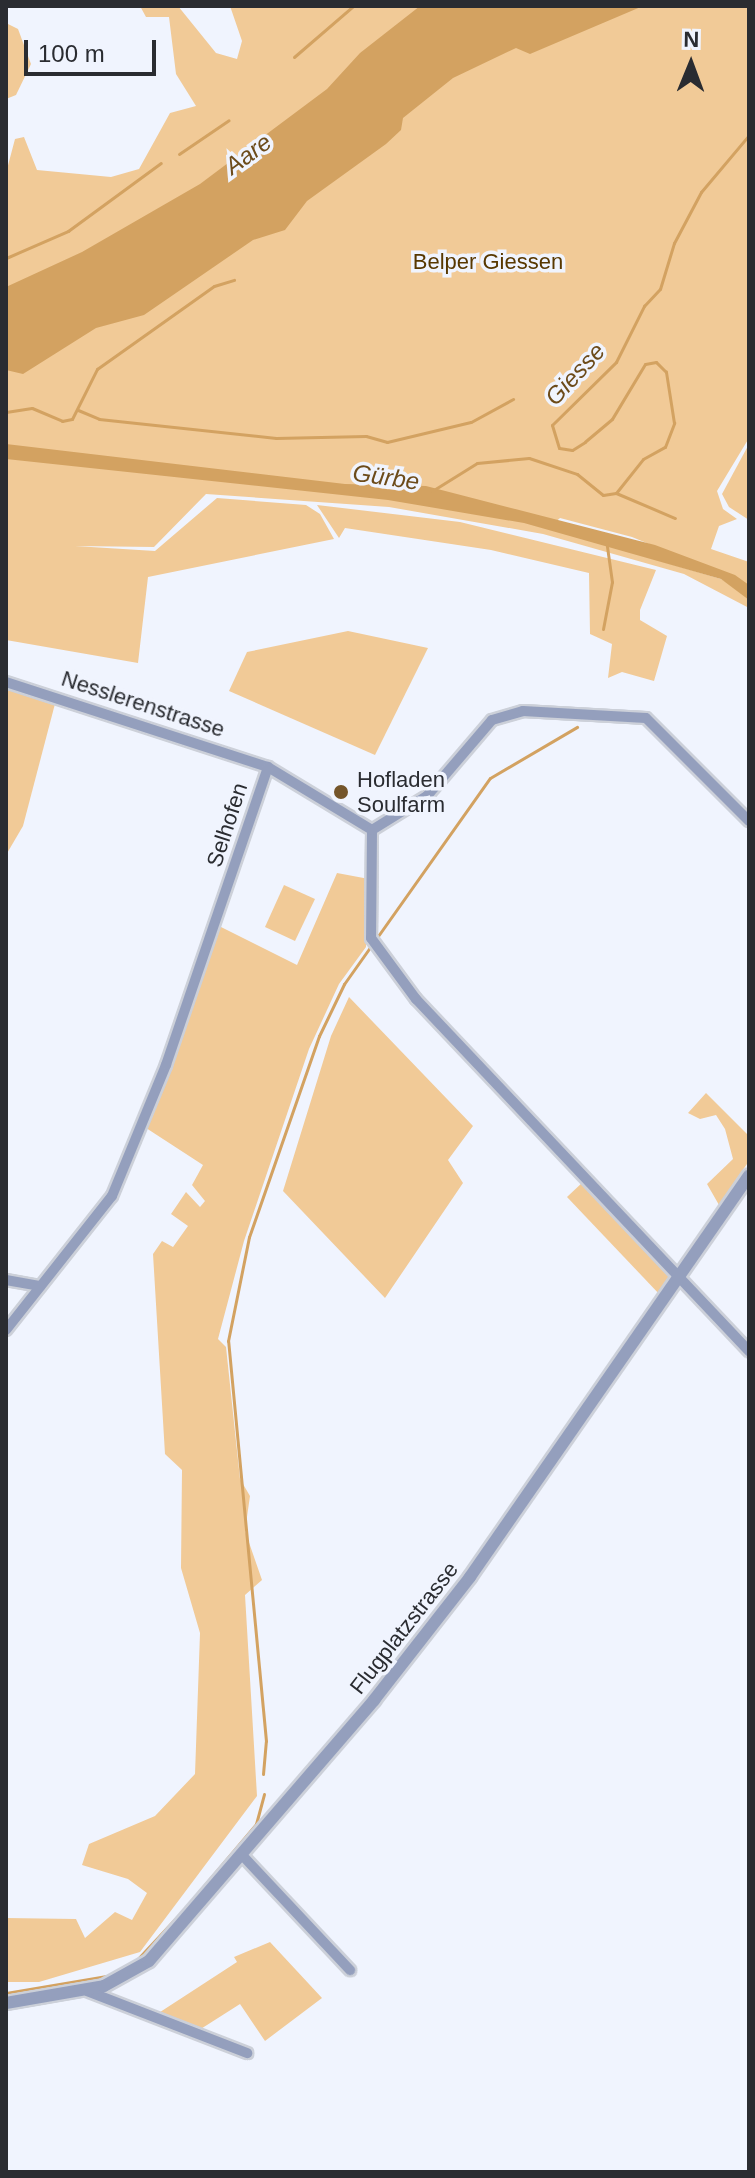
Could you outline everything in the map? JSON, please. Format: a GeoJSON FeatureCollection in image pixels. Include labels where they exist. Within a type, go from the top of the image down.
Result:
{"type":"FeatureCollection","features":[{"type":"Feature","properties":{"kind":"street","name":"Nesslerenstrasse"},"geometry":{"type":"LineString","coordinates":[[6,682],[268,767]]}},
{"type":"Feature","properties":{"kind":"street"},"geometry":{"type":"LineString","coordinates":[[749,821],[646,718],[523,711],[492,720],[427,796],[372,830],[374,942],[416,999],[749,1351]]}},
{"type":"Feature","properties":{"kind":"street","name":"Selhofen"},"geometry":{"type":"LineString","coordinates":[[6,1330],[112,1196],[166,1065],[268,767],[372,830]]}},
{"type":"Feature","properties":{"kind":"street","name":"Flugplatzstrasse"},"geometry":{"type":"LineString","coordinates":[[6,2003],[87,1991],[149,1961],[242,1855],[470,1577],[749,1175]]}},
{"type":"Feature","properties":{"kind":"street"},"geometry":{"type":"LineString","coordinates":[[6,1280],[40,1286]]}},
{"type":"Feature","properties":{"kind":"street"},"geometry":{"type":"LineString","coordinates":[[242,1855],[350,1970]]}},
{"type":"Feature","properties":{"kind":"street"},"geometry":{"type":"LineString","coordinates":[[87,1991],[247,2053]]}},
{"type":"Feature","properties":{"kind":"green space","name":"Belper Giessen"},"geometry":{"type":"Polygon","coordinates":[[[140,6],[178,6],[216,53],[237,59],[242,41],[230,6],[749,6],[749,438],[717,491],[723,509],[737,519],[719,526],[711,549],[749,562],[749,585],[632,537],[560,518],[549,528],[721,579],[748,595],[749,608],[684,574],[543,534],[389,507],[206,494],[154,547],[75,546],[155,551],[217,498],[306,505],[320,514],[334,539],[148,577],[138,663],[6,640],[6,173],[15,139],[24,137],[37,170],[111,177],[139,169],[170,113],[196,106],[176,74],[169,17],[146,17],[140,6]]]}},
{"type":"Feature","properties":{"kind":"green space"},"geometry":{"type":"Polygon","coordinates":[[[6,23],[18,29],[31,64],[16,95],[6,99],[6,23]]]}},
{"type":"Feature","properties":{"kind":"green space"},"geometry":{"type":"Polygon","coordinates":[[[749,444],[749,520],[729,507],[722,494],[749,444]]]}},
{"type":"Feature","properties":{"kind":"green space"},"geometry":{"type":"Polygon","coordinates":[[[317,505],[460,522],[656,570],[640,610],[640,620],[667,636],[654,681],[622,672],[608,678],[612,644],[590,634],[589,573],[491,550],[345,528],[339,538],[317,505]]]}},
{"type":"Feature","properties":{"kind":"green space"},"geometry":{"type":"Polygon","coordinates":[[[348,631],[428,648],[375,755],[229,691],[247,652],[348,631]]]}},
{"type":"Feature","properties":{"kind":"green space"},"geometry":{"type":"Polygon","coordinates":[[[6,684],[56,700],[23,826],[6,855],[6,684]]]}},
{"type":"Feature","properties":{"kind":"green space"},"geometry":{"type":"Polygon","coordinates":[[[337,873],[369,879],[366,947],[339,984],[309,1049],[244,1241],[218,1339],[226,1347],[240,1479],[250,1496],[245,1531],[262,1580],[245,1595],[257,1796],[140,1952],[39,1982],[6,1982],[6,1918],[76,1919],[85,1938],[115,1912],[132,1920],[147,1893],[128,1879],[82,1865],[89,1844],[155,1816],[195,1774],[200,1633],[181,1568],[182,1470],[165,1454],[153,1254],[162,1241],[173,1247],[188,1226],[171,1214],[186,1192],[200,1207],[205,1201],[192,1185],[203,1165],[143,1126],[219,926],[297,965],[337,873]]]}},
{"type":"Feature","properties":{"kind":"green space"},"geometry":{"type":"Polygon","coordinates":[[[284,885],[315,899],[295,941],[265,927],[284,885]]]}},
{"type":"Feature","properties":{"kind":"green space"},"geometry":{"type":"Polygon","coordinates":[[[349,997],[473,1126],[448,1160],[463,1183],[385,1298],[283,1191],[331,1036],[349,997]]]}},
{"type":"Feature","properties":{"kind":"green space"},"geometry":{"type":"Polygon","coordinates":[[[706,1093],[749,1136],[749,1161],[719,1205],[707,1184],[733,1159],[725,1129],[716,1115],[700,1119],[688,1113],[706,1093]]]}},
{"type":"Feature","properties":{"kind":"green space"},"geometry":{"type":"Polygon","coordinates":[[[584,1181],[668,1270],[671,1280],[661,1296],[567,1197],[584,1181]]]}},
{"type":"Feature","properties":{"kind":"green space"},"geometry":{"type":"Polygon","coordinates":[[[270,1942],[322,1998],[265,2041],[240,2004],[196,2032],[154,2016],[237,1962],[234,1957],[270,1942]]]}},
{"type":"Feature","properties":{"kind":"water","name":"Aare"},"geometry":{"type":"Polygon","coordinates":[[[420,6],[643,6],[530,54],[516,48],[453,78],[403,118],[401,130],[386,144],[307,201],[285,230],[253,240],[144,315],[96,328],[23,374],[6,370],[6,287],[82,252],[200,184],[327,89],[360,53],[420,6]]]}},
{"type":"Feature","properties":{"kind":"water"},"geometry":{"type":"Polygon","coordinates":[[[6,444],[345,484],[426,486],[655,545],[735,575],[749,585],[749,600],[721,579],[524,523],[388,500],[6,459],[6,444]]]}},
{"type":"Feature","properties":{"kind":"waterway"},"geometry":{"type":"LineString","coordinates":[[294,57],[353,6]]}},
{"type":"Feature","properties":{"kind":"waterway"},"geometry":{"type":"LineString","coordinates":[[179,154],[229,120]]}},
{"type":"Feature","properties":{"kind":"waterway","name":"Giesse"},"geometry":{"type":"LineString","coordinates":[[432,491],[477,463],[529,458],[577,474],[603,495],[616,493],[643,459],[665,447],[674,423],[666,372],[656,362],[645,364],[612,419],[572,450],[559,448],[552,425],[616,362],[644,306],[660,289],[674,243],[701,192],[749,135]]}},
{"type":"Feature","properties":{"kind":"waterway"},"geometry":{"type":"LineString","coordinates":[[6,258],[68,231],[161,163]]}},
{"type":"Feature","properties":{"kind":"waterway"},"geometry":{"type":"LineString","coordinates":[[6,412],[32,408],[62,421],[72,419],[97,369],[214,286],[234,280]]}},
{"type":"Feature","properties":{"kind":"waterway"},"geometry":{"type":"LineString","coordinates":[[78,410],[99,419],[276,438],[366,436],[387,442],[471,422],[513,399]]}},
{"type":"Feature","properties":{"kind":"waterway"},"geometry":{"type":"LineString","coordinates":[[616,493],[675,518]]}},
{"type":"Feature","properties":{"kind":"waterway"},"geometry":{"type":"LineString","coordinates":[[603,629],[612,582],[607,545]]}},
{"type":"Feature","properties":{"kind":"waterway"},"geometry":{"type":"LineString","coordinates":[[263,1774],[266,1741],[228,1341],[249,1237],[319,1036],[344,984],[490,778],[577,727]]}},
{"type":"Feature","properties":{"kind":"waterway"},"geometry":{"type":"LineString","coordinates":[[197,1894],[256,1824],[264,1794]]}},
{"type":"Feature","properties":{"kind":"waterway"},"geometry":{"type":"LineString","coordinates":[[133,1964],[189,1904]]}},
{"type":"Feature","properties":{"kind":"waterway"},"geometry":{"type":"LineString","coordinates":[[6,1993],[112,1975]]}},
{"type":"Feature","properties":{"kind":"place","name":"Hofladen Soulfarm"},"geometry":{"type":"Point","coordinates":[341,792]}},
{"type":"Feature","properties":{"kind":"water label","name":"Gürbe"},"geometry":{"type":"Point","coordinates":[386,477]}}]}
